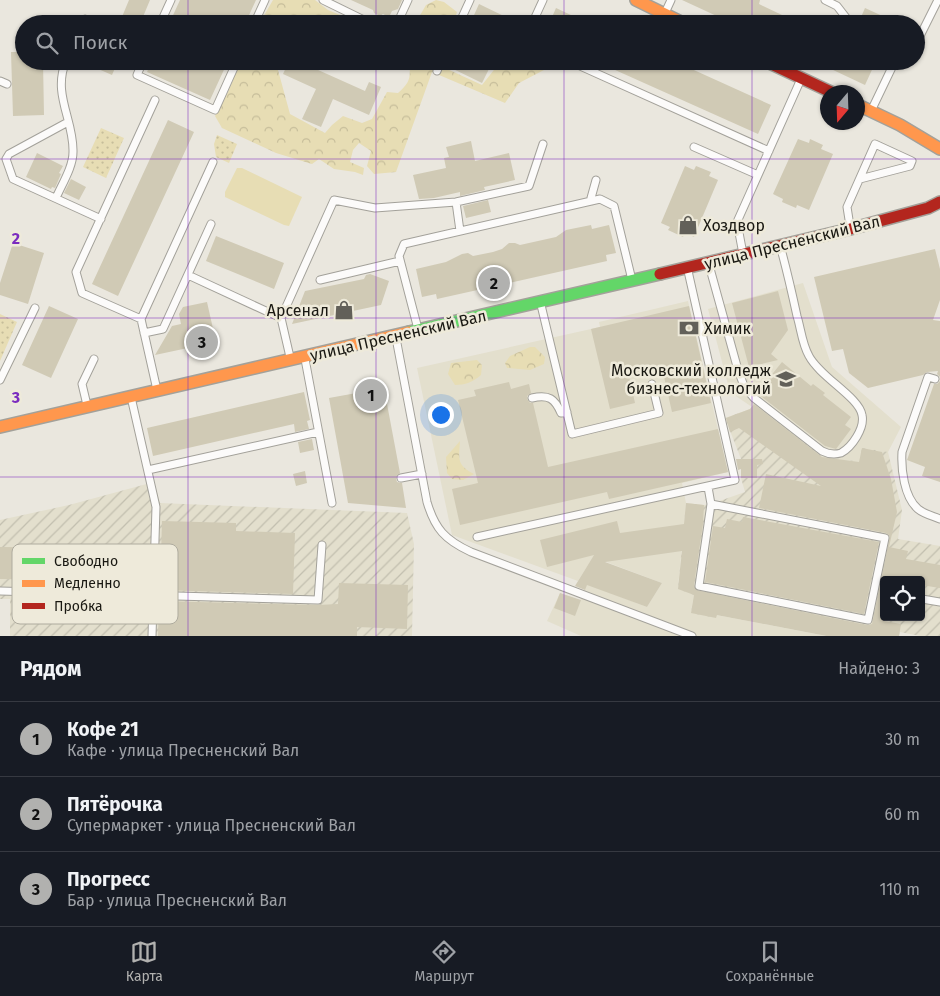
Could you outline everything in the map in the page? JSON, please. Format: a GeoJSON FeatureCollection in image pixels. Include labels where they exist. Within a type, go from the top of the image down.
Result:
{"type":"FeatureCollection","features":[{"type":"Feature","properties":{"kind":"main road"},"geometry":{"type":"LineString","coordinates":[[636,0],[664,14]]}},
{"type":"Feature","properties":{"kind":"main road"},"geometry":{"type":"LineString","coordinates":[[783,70],[820,88]]}},
{"type":"Feature","properties":{"kind":"main road"},"geometry":{"type":"LineString","coordinates":[[865,109],[900,125],[940,150]]}},
{"type":"Feature","properties":{"kind":"main road","name":"улица Пресненский Вал"},"geometry":{"type":"LineString","coordinates":[[0,427],[744,255],[928,208],[940,202]]}},
{"type":"Feature","properties":{"kind":"lane"},"geometry":{"type":"LineString","coordinates":[[164,15],[171,0]]}},
{"type":"Feature","properties":{"kind":"lane"},"geometry":{"type":"LineString","coordinates":[[258,15],[265,0]]}},
{"type":"Feature","properties":{"kind":"lane"},"geometry":{"type":"LineString","coordinates":[[323,0],[354,15]]}},
{"type":"Feature","properties":{"kind":"lane"},"geometry":{"type":"LineString","coordinates":[[402,15],[408,0]]}},
{"type":"Feature","properties":{"kind":"lane"},"geometry":{"type":"LineString","coordinates":[[463,15],[470,0]]}},
{"type":"Feature","properties":{"kind":"lane"},"geometry":{"type":"LineString","coordinates":[[536,15],[543,0]]}},
{"type":"Feature","properties":{"kind":"lane"},"geometry":{"type":"LineString","coordinates":[[664,14],[671,0]]}},
{"type":"Feature","properties":{"kind":"lane"},"geometry":{"type":"LineString","coordinates":[[825,0],[837,6],[844,15]]}},
{"type":"Feature","properties":{"kind":"lane"},"geometry":{"type":"LineString","coordinates":[[925,27],[939,1]]}},
{"type":"Feature","properties":{"kind":"lane"},"geometry":{"type":"LineString","coordinates":[[56,198],[71,164],[73,153],[73,143],[61,89],[60,79],[63,70]]}},
{"type":"Feature","properties":{"kind":"lane"},"geometry":{"type":"LineString","coordinates":[[139,70],[137,75],[215,110],[233,70]]}},
{"type":"Feature","properties":{"kind":"lane"},"geometry":{"type":"LineString","coordinates":[[588,70],[769,151]]}},
{"type":"Feature","properties":{"kind":"lane"},"geometry":{"type":"LineString","coordinates":[[871,112],[891,70]]}},
{"type":"Feature","properties":{"kind":"lane"},"geometry":{"type":"LineString","coordinates":[[744,255],[737,222],[801,79]]}},
{"type":"Feature","properties":{"kind":"lane"},"geometry":{"type":"LineString","coordinates":[[141,319],[82,292],[76,272],[155,100]]}},
{"type":"Feature","properties":{"kind":"lane"},"geometry":{"type":"LineString","coordinates":[[68,122],[3,157],[13,179],[101,219]]}},
{"type":"Feature","properties":{"kind":"lane"},"geometry":{"type":"LineString","coordinates":[[290,360],[281,318],[334,200],[375,208],[456,202],[529,186],[543,144]]}},
{"type":"Feature","properties":{"kind":"lane"},"geometry":{"type":"LineString","coordinates":[[850,229],[846,207],[875,144],[912,161],[910,166],[860,179]]}},
{"type":"Feature","properties":{"kind":"lane"},"geometry":{"type":"LineString","coordinates":[[694,147],[758,175]]}},
{"type":"Feature","properties":{"kind":"lane"},"geometry":{"type":"LineString","coordinates":[[157,391],[141,319],[213,162]]}},
{"type":"Feature","properties":{"kind":"lane"},"geometry":{"type":"LineString","coordinates":[[592,201],[591,198],[596,180]]}},
{"type":"Feature","properties":{"kind":"lane"},"geometry":{"type":"LineString","coordinates":[[418,330],[399,256],[404,244],[600,199],[614,206],[632,280]]}},
{"type":"Feature","properties":{"kind":"lane"},"geometry":{"type":"LineString","coordinates":[[456,202],[460,231]]}},
{"type":"Feature","properties":{"kind":"lane"},"geometry":{"type":"LineString","coordinates":[[144,333],[163,329],[211,224]]}},
{"type":"Feature","properties":{"kind":"lane"},"geometry":{"type":"LineString","coordinates":[[709,263],[735,361],[744,386],[754,398],[822,451],[828,454],[841,453],[859,433],[863,416],[860,408],[854,401],[826,377],[809,356],[781,246]]}},
{"type":"Feature","properties":{"kind":"lane"},"geometry":{"type":"LineString","coordinates":[[320,280],[400,261]]}},
{"type":"Feature","properties":{"kind":"lane"},"geometry":{"type":"LineString","coordinates":[[477,536],[735,480],[688,268]]}},
{"type":"Feature","properties":{"kind":"lane"},"geometry":{"type":"LineString","coordinates":[[188,275],[281,318]]}},
{"type":"Feature","properties":{"kind":"lane"},"geometry":{"type":"LineString","coordinates":[[540,302],[572,434],[659,413],[652,384]]}},
{"type":"Feature","properties":{"kind":"lane"},"geometry":{"type":"LineString","coordinates":[[0,380],[35,308]]}},
{"type":"Feature","properties":{"kind":"lane"},"geometry":{"type":"LineString","coordinates":[[396,335],[431,516],[444,535],[454,544],[479,555],[692,636]]}},
{"type":"Feature","properties":{"kind":"lane"},"geometry":{"type":"LineString","coordinates":[[305,357],[332,503]]}},
{"type":"Feature","properties":{"kind":"lane"},"geometry":{"type":"LineString","coordinates":[[88,406],[82,384],[94,358]]}},
{"type":"Feature","properties":{"kind":"lane"},"geometry":{"type":"LineString","coordinates":[[935,380],[928,377],[902,452],[902,463],[913,503],[921,512],[940,519]]}},
{"type":"Feature","properties":{"kind":"lane"},"geometry":{"type":"LineString","coordinates":[[131,397],[156,507],[155,544]]}},
{"type":"Feature","properties":{"kind":"lane"},"geometry":{"type":"LineString","coordinates":[[532,398],[548,397],[557,403],[561,413],[567,412]]}},
{"type":"Feature","properties":{"kind":"lane"},"geometry":{"type":"LineString","coordinates":[[148,470],[318,432]]}},
{"type":"Feature","properties":{"kind":"lane"},"geometry":{"type":"LineString","coordinates":[[401,478],[422,474]]}},
{"type":"Feature","properties":{"kind":"lane"},"geometry":{"type":"LineString","coordinates":[[708,487],[711,504],[699,586],[868,620],[884,538],[711,504]]}},
{"type":"Feature","properties":{"kind":"lane"},"geometry":{"type":"LineString","coordinates":[[178,596],[318,600],[322,545]]}},
{"type":"Feature","properties":{"kind":"lane"},"geometry":{"type":"LineString","coordinates":[[925,600],[940,602]]}},
{"type":"Feature","properties":{"kind":"shaded area","name":"Московский колледж бизнес-технологий"},"geometry":{"type":"Polygon","coordinates":[[[803,283],[832,367],[901,427],[888,452],[882,452],[859,462],[842,465],[827,462],[819,453],[730,392],[708,309],[803,283]]]}},
{"type":"Feature","properties":{"kind":"shaded area"},"geometry":{"type":"Polygon","coordinates":[[[688,301],[728,472],[682,483],[686,503],[678,588],[694,595],[691,612],[716,617],[717,615],[827,636],[581,636],[547,621],[560,593],[580,601],[587,584],[647,607],[662,583],[593,557],[578,581],[452,535],[417,368],[600,327],[599,322],[688,301]]]}},
{"type":"Feature","properties":{"kind":"shaded area"},"geometry":{"type":"Polygon","coordinates":[[[753,406],[819,453],[827,462],[842,465],[843,459],[859,462],[862,448],[888,452],[902,510],[898,539],[940,546],[940,636],[920,636],[900,632],[899,636],[827,636],[717,615],[716,618],[691,613],[694,595],[678,589],[686,503],[711,504],[745,492],[741,478],[741,459],[725,418],[750,409],[753,406]]]}},
{"type":"Feature","properties":{"kind":"shaded area"},"geometry":{"type":"Polygon","coordinates":[[[154,482],[160,503],[407,513],[414,544],[412,636],[10,636],[10,599],[0,599],[0,520],[69,505],[154,482]]]}},
{"type":"Feature","properties":{"kind":"green space"},"geometry":{"type":"Polygon","coordinates":[[[273,0],[315,0],[328,10],[340,15],[264,15],[273,0]]]}},
{"type":"Feature","properties":{"kind":"green space"},"geometry":{"type":"Polygon","coordinates":[[[436,0],[444,2],[457,12],[456,15],[420,15],[426,5],[436,0]]]}},
{"type":"Feature","properties":{"kind":"green space"},"geometry":{"type":"Polygon","coordinates":[[[237,70],[278,70],[290,114],[325,133],[343,116],[362,123],[372,119],[387,92],[398,93],[405,86],[410,76],[410,70],[449,70],[482,85],[494,70],[544,70],[519,83],[505,103],[432,72],[396,172],[374,174],[367,166],[371,151],[359,143],[353,150],[350,162],[364,168],[363,175],[334,169],[319,159],[312,164],[276,153],[222,128],[215,116],[237,70]]]}},
{"type":"Feature","properties":{"kind":"green space"},"geometry":{"type":"Polygon","coordinates":[[[101,128],[124,138],[106,178],[83,167],[101,128]]]}},
{"type":"Feature","properties":{"kind":"green space"},"geometry":{"type":"Polygon","coordinates":[[[217,135],[237,144],[229,163],[216,157],[214,144],[217,135]]]}},
{"type":"Feature","properties":{"kind":"green space"},"geometry":{"type":"Polygon","coordinates":[[[237,168],[242,168],[302,197],[289,226],[225,197],[225,192],[237,168]]]}},
{"type":"Feature","properties":{"kind":"green space"},"geometry":{"type":"Polygon","coordinates":[[[0,314],[17,322],[0,361],[0,314]]]}},
{"type":"Feature","properties":{"kind":"green space"},"geometry":{"type":"Polygon","coordinates":[[[530,347],[535,347],[545,357],[544,364],[530,370],[507,368],[505,363],[510,356],[530,347]]]}},
{"type":"Feature","properties":{"kind":"green space"},"geometry":{"type":"Polygon","coordinates":[[[477,360],[482,365],[481,375],[469,383],[455,385],[448,374],[451,363],[477,360]]]}},
{"type":"Feature","properties":{"kind":"green space"},"geometry":{"type":"Polygon","coordinates":[[[460,441],[461,464],[474,474],[463,480],[452,479],[447,473],[446,457],[460,441]]]}},
{"type":"Feature","properties":{"kind":"building"},"geometry":{"type":"Polygon","coordinates":[[[129,0],[150,0],[144,15],[123,15],[129,0]]]}},
{"type":"Feature","properties":{"kind":"building"},"geometry":{"type":"Polygon","coordinates":[[[180,0],[256,0],[249,15],[173,15],[180,0]]]}},
{"type":"Feature","properties":{"kind":"building"},"geometry":{"type":"Polygon","coordinates":[[[351,0],[402,0],[398,9],[392,11],[390,15],[378,15],[373,10],[351,0]]]}},
{"type":"Feature","properties":{"kind":"building"},"geometry":{"type":"Polygon","coordinates":[[[682,0],[760,0],[759,4],[782,15],[714,15],[682,0]]]}},
{"type":"Feature","properties":{"kind":"building"},"geometry":{"type":"Polygon","coordinates":[[[479,4],[502,15],[474,15],[479,4]]]}},
{"type":"Feature","properties":{"kind":"building"},"geometry":{"type":"Polygon","coordinates":[[[556,8],[571,15],[553,15],[556,8]]]}},
{"type":"Feature","properties":{"kind":"building"},"geometry":{"type":"Polygon","coordinates":[[[865,8],[880,15],[862,15],[865,8]]]}},
{"type":"Feature","properties":{"kind":"building"},"geometry":{"type":"Polygon","coordinates":[[[11,52],[15,52],[15,70],[43,70],[44,115],[13,116],[11,52]]]}},
{"type":"Feature","properties":{"kind":"building"},"geometry":{"type":"Polygon","coordinates":[[[101,70],[114,70],[112,75],[101,70]]]}},
{"type":"Feature","properties":{"kind":"building"},"geometry":{"type":"Polygon","coordinates":[[[148,70],[224,70],[210,100],[147,72],[148,70]]]}},
{"type":"Feature","properties":{"kind":"building"},"geometry":{"type":"Polygon","coordinates":[[[285,70],[318,70],[365,91],[369,82],[381,87],[369,115],[333,99],[321,127],[302,119],[316,89],[283,74],[285,70]]]}},
{"type":"Feature","properties":{"kind":"building"},"geometry":{"type":"Polygon","coordinates":[[[455,70],[488,70],[482,83],[455,70]]]}},
{"type":"Feature","properties":{"kind":"building"},"geometry":{"type":"Polygon","coordinates":[[[615,70],[694,70],[771,105],[758,134],[615,70]]]}},
{"type":"Feature","properties":{"kind":"building"},"geometry":{"type":"Polygon","coordinates":[[[833,70],[872,70],[865,85],[833,70]]]}},
{"type":"Feature","properties":{"kind":"building"},"geometry":{"type":"Polygon","coordinates":[[[168,120],[194,132],[118,296],[92,284],[168,120]]]}},
{"type":"Feature","properties":{"kind":"building"},"geometry":{"type":"Polygon","coordinates":[[[798,139],[809,143],[810,139],[823,145],[821,149],[833,154],[809,210],[797,205],[796,208],[782,202],[783,199],[773,194],[798,139]]]}},
{"type":"Feature","properties":{"kind":"building"},"geometry":{"type":"Polygon","coordinates":[[[471,141],[475,161],[509,153],[515,180],[484,187],[485,190],[460,196],[460,192],[434,198],[419,199],[413,175],[446,168],[444,158],[449,157],[446,147],[471,141]]]}},
{"type":"Feature","properties":{"kind":"building"},"geometry":{"type":"Polygon","coordinates":[[[37,153],[63,166],[55,188],[52,187],[51,189],[26,177],[37,153]]]}},
{"type":"Feature","properties":{"kind":"building"},"geometry":{"type":"Polygon","coordinates":[[[685,166],[694,170],[696,166],[711,172],[709,176],[718,180],[694,237],[685,233],[683,237],[668,230],[670,227],[661,223],[685,166]]]}},
{"type":"Feature","properties":{"kind":"building"},"geometry":{"type":"Polygon","coordinates":[[[71,179],[86,187],[79,200],[64,193],[71,179]]]}},
{"type":"Feature","properties":{"kind":"building"},"geometry":{"type":"Polygon","coordinates":[[[488,200],[491,212],[466,218],[463,206],[488,200]]]}},
{"type":"Feature","properties":{"kind":"building"},"geometry":{"type":"Polygon","coordinates":[[[591,225],[592,229],[609,225],[616,253],[606,255],[607,261],[437,299],[436,294],[422,297],[416,269],[446,262],[462,254],[468,253],[473,256],[493,252],[502,249],[509,243],[520,245],[556,237],[566,230],[591,225]]]}},
{"type":"Feature","properties":{"kind":"building"},"geometry":{"type":"Polygon","coordinates":[[[216,236],[284,263],[274,289],[206,261],[216,236]]]}},
{"type":"Feature","properties":{"kind":"building"},"geometry":{"type":"Polygon","coordinates":[[[13,243],[44,253],[28,304],[0,295],[0,283],[13,243]]]}},
{"type":"Feature","properties":{"kind":"building"},"geometry":{"type":"Polygon","coordinates":[[[935,249],[940,269],[940,300],[933,320],[940,321],[940,377],[937,374],[938,371],[927,372],[923,375],[868,388],[849,373],[843,349],[832,351],[814,277],[935,249]]]}},
{"type":"Feature","properties":{"kind":"building"},"geometry":{"type":"Polygon","coordinates":[[[370,274],[389,281],[381,305],[292,324],[305,291],[364,279],[366,275],[370,274]]]}},
{"type":"Feature","properties":{"kind":"building"},"geometry":{"type":"Polygon","coordinates":[[[778,291],[788,330],[771,354],[778,360],[749,367],[732,303],[778,291]]]}},
{"type":"Feature","properties":{"kind":"building"},"geometry":{"type":"Polygon","coordinates":[[[207,302],[216,342],[155,355],[172,326],[181,324],[179,314],[183,307],[207,302]]]}},
{"type":"Feature","properties":{"kind":"building"},"geometry":{"type":"Polygon","coordinates":[[[49,306],[78,319],[51,378],[22,365],[49,306]]]}},
{"type":"Feature","properties":{"kind":"building"},"geometry":{"type":"Polygon","coordinates":[[[689,306],[711,403],[672,412],[662,368],[629,376],[635,403],[610,409],[591,329],[689,306]]]}},
{"type":"Feature","properties":{"kind":"building"},"geometry":{"type":"Polygon","coordinates":[[[782,362],[811,386],[813,384],[825,393],[823,395],[851,417],[845,425],[851,429],[836,449],[825,446],[757,393],[782,362]]]}},
{"type":"Feature","properties":{"kind":"building"},"geometry":{"type":"Polygon","coordinates":[[[940,381],[940,482],[922,476],[925,467],[907,460],[934,384],[940,381]]]}},
{"type":"Feature","properties":{"kind":"building"},"geometry":{"type":"Polygon","coordinates":[[[509,382],[511,389],[529,384],[531,393],[527,396],[527,399],[530,403],[533,403],[548,467],[718,429],[728,472],[609,499],[607,492],[460,525],[452,489],[478,483],[458,400],[476,396],[474,390],[509,382]]]}},
{"type":"Feature","properties":{"kind":"building"},"geometry":{"type":"Polygon","coordinates":[[[384,388],[400,473],[396,478],[397,482],[402,483],[406,508],[348,503],[329,398],[384,388]]]}},
{"type":"Feature","properties":{"kind":"building"},"geometry":{"type":"Polygon","coordinates":[[[304,392],[310,420],[307,421],[309,429],[295,432],[294,424],[153,456],[147,428],[304,392]]]}},
{"type":"Feature","properties":{"kind":"building"},"geometry":{"type":"Polygon","coordinates":[[[754,404],[822,457],[859,462],[862,448],[882,452],[891,479],[897,512],[889,547],[908,551],[906,559],[940,565],[940,588],[925,586],[925,576],[882,576],[890,536],[886,533],[759,508],[766,474],[821,486],[739,428],[730,432],[726,418],[750,409],[754,404]]]}},
{"type":"Feature","properties":{"kind":"building"},"geometry":{"type":"Polygon","coordinates":[[[312,439],[314,450],[300,453],[298,442],[312,439]]]}},
{"type":"Feature","properties":{"kind":"building"},"geometry":{"type":"Polygon","coordinates":[[[736,459],[762,459],[763,464],[757,465],[757,478],[741,478],[741,469],[738,470],[736,459]]]}},
{"type":"Feature","properties":{"kind":"building"},"geometry":{"type":"Polygon","coordinates":[[[305,471],[307,483],[296,486],[293,474],[305,471]]]}},
{"type":"Feature","properties":{"kind":"building"},"geometry":{"type":"Polygon","coordinates":[[[686,503],[704,505],[694,585],[696,590],[867,625],[872,624],[880,585],[880,621],[901,624],[899,636],[827,636],[717,615],[716,618],[691,613],[694,595],[678,589],[682,551],[605,562],[662,583],[647,607],[587,585],[585,590],[575,586],[594,555],[547,567],[540,540],[617,521],[620,533],[684,524],[686,503]]]}},
{"type":"Feature","properties":{"kind":"building"},"geometry":{"type":"Polygon","coordinates":[[[743,517],[879,542],[864,614],[705,582],[713,526],[725,528],[727,519],[742,522],[743,517]]]}},
{"type":"Feature","properties":{"kind":"building"},"geometry":{"type":"Polygon","coordinates":[[[162,521],[236,523],[236,531],[295,533],[293,594],[178,591],[178,544],[161,544],[162,521]]]}},
{"type":"Feature","properties":{"kind":"building"},"geometry":{"type":"Polygon","coordinates":[[[0,547],[12,547],[12,579],[0,579],[0,547]]]}},
{"type":"Feature","properties":{"kind":"building"},"geometry":{"type":"Polygon","coordinates":[[[339,583],[408,585],[407,629],[357,627],[357,636],[158,636],[158,624],[178,624],[178,601],[338,604],[339,583]]]}},
{"type":"Feature","properties":{"kind":"building"},"geometry":{"type":"Polygon","coordinates":[[[560,593],[581,600],[575,616],[554,608],[560,593]]]}},
{"type":"Feature","properties":{"kind":"traffic: fast"},"geometry":{"type":"LineString","coordinates":[[409,332],[660,274]]}},
{"type":"Feature","properties":{"kind":"traffic: slow"},"geometry":{"type":"LineString","coordinates":[[636,0],[667,15]]}},
{"type":"Feature","properties":{"kind":"traffic: slow"},"geometry":{"type":"LineString","coordinates":[[865,108],[900,125],[940,149]]}},
{"type":"Feature","properties":{"kind":"traffic: slow"},"geometry":{"type":"LineString","coordinates":[[0,427],[409,332]]}},
{"type":"Feature","properties":{"kind":"traffic: jam"},"geometry":{"type":"LineString","coordinates":[[784,70],[820,87]]}},
{"type":"Feature","properties":{"kind":"traffic: jam"},"geometry":{"type":"LineString","coordinates":[[660,274],[850,229],[928,208],[940,202]]}},
{"type":"Feature","properties":{"kind":"place","name":"Хоздвор"},"geometry":{"type":"Point","coordinates":[688,225]}},
{"type":"Feature","properties":{"kind":"place","name":"Пятёрочка"},"geometry":{"type":"Point","coordinates":[494,283]}},
{"type":"Feature","properties":{"kind":"place","name":"Арсенал"},"geometry":{"type":"Point","coordinates":[344,310]}},
{"type":"Feature","properties":{"kind":"place","name":"Химик"},"geometry":{"type":"Point","coordinates":[689,328]}},
{"type":"Feature","properties":{"kind":"place","name":"Прогресс"},"geometry":{"type":"Point","coordinates":[202,342]}},
{"type":"Feature","properties":{"kind":"place","name":"Московский колледж бизнес-технологий"},"geometry":{"type":"Point","coordinates":[786,379]}},
{"type":"Feature","properties":{"kind":"place","name":"Кофе 21"},"geometry":{"type":"Point","coordinates":[371,395]}}]}
